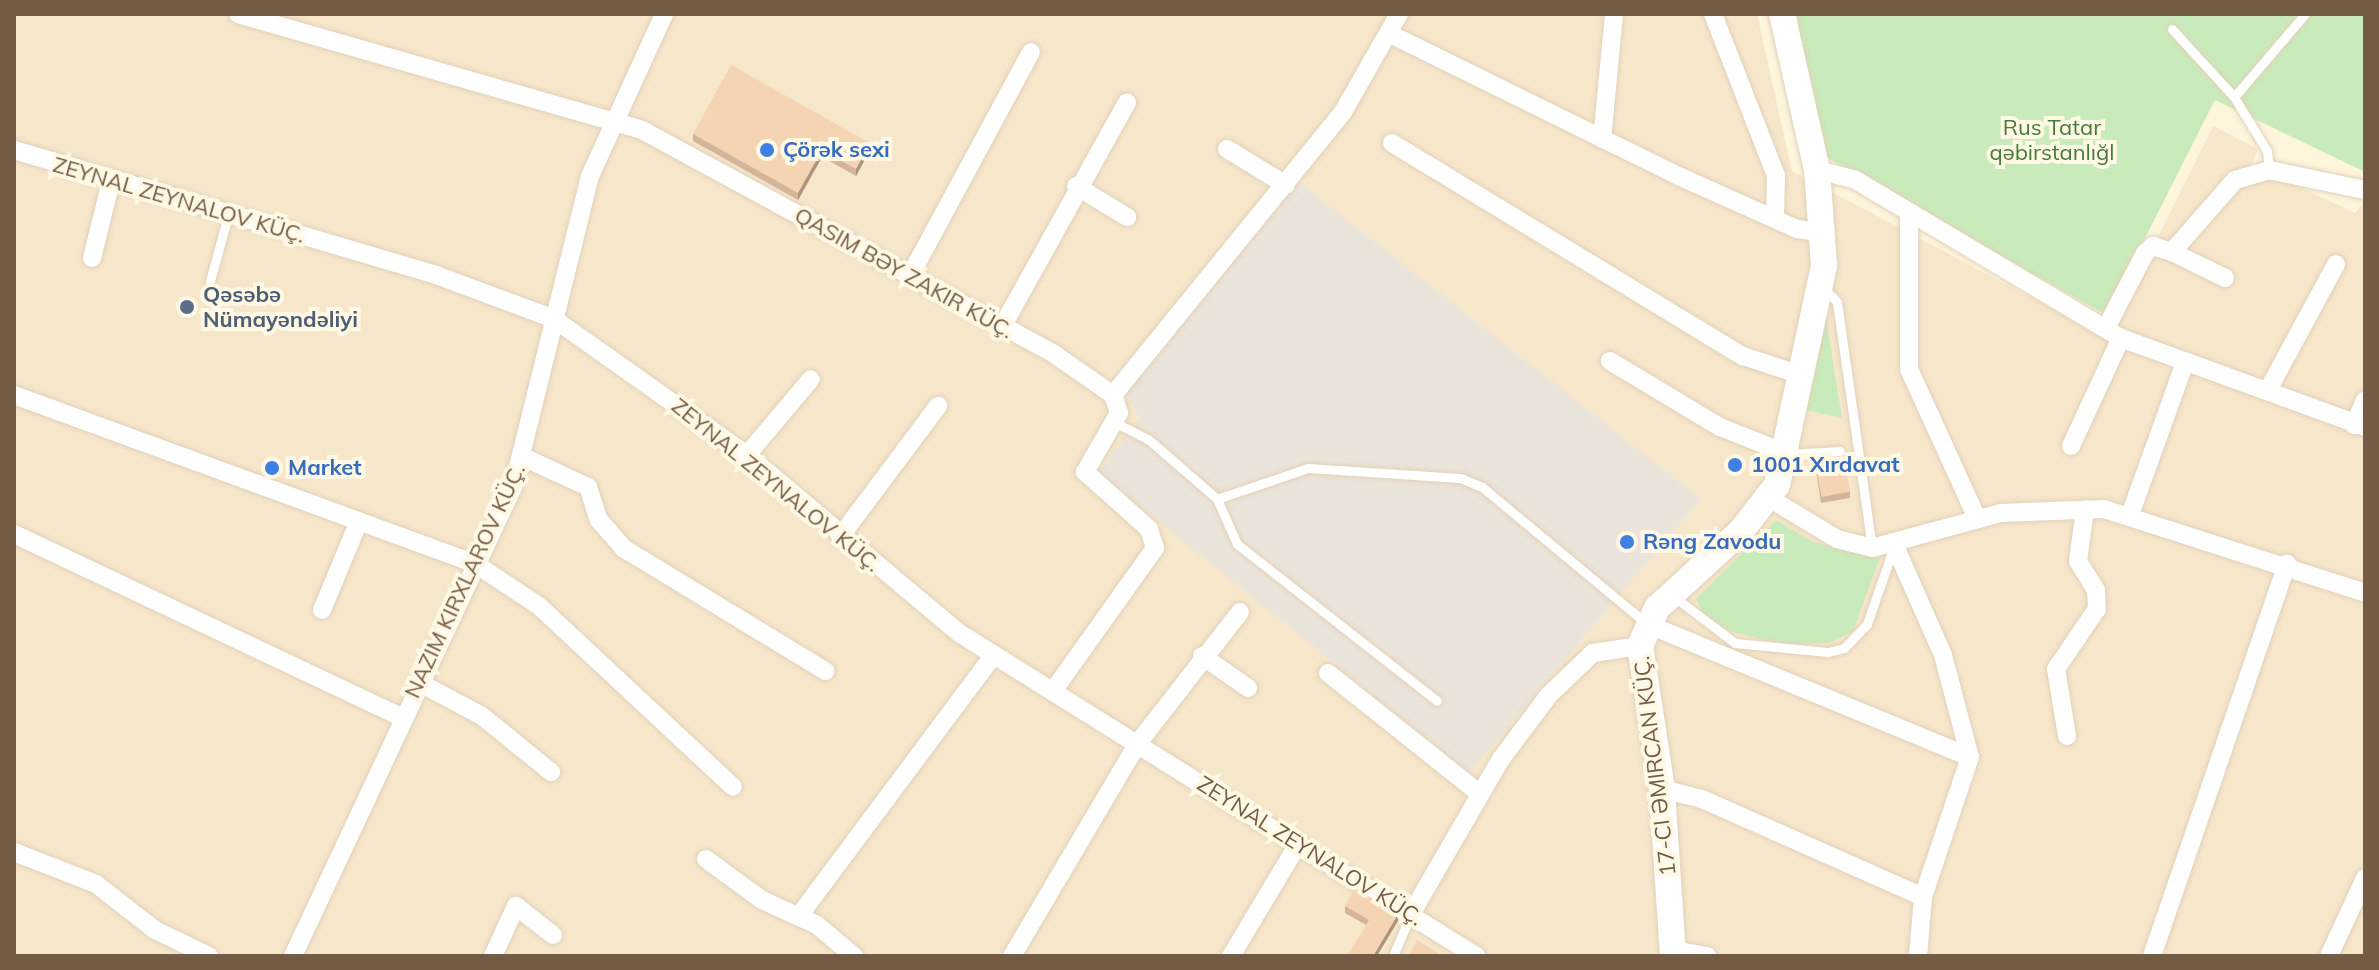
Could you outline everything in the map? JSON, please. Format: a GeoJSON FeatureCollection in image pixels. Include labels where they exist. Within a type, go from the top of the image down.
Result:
{"type":"FeatureCollection","features":[{"type":"Feature","properties":{"kind":"street"},"geometry":{"type":"LineString","coordinates":[[238,14],[613,118],[911,274],[1113,395]]}},
{"type":"Feature","properties":{"kind":"street"},"geometry":{"type":"LineString","coordinates":[[293,956],[523,457],[554,319],[613,118],[664,14]]}},
{"type":"Feature","properties":{"kind":"street"},"geometry":{"type":"LineString","coordinates":[[1053,691],[1155,548],[1149,529],[1085,472],[1114,422],[1113,395],[1343,112],[1399,14]]}},
{"type":"Feature","properties":{"kind":"street"},"geometry":{"type":"LineString","coordinates":[[1602,139],[1614,14]]}},
{"type":"Feature","properties":{"kind":"street"},"geometry":{"type":"LineString","coordinates":[[1713,14],[1776,176],[1775,217]]}},
{"type":"Feature","properties":{"kind":"street"},"geometry":{"type":"LineString","coordinates":[[1643,635],[1671,594],[1769,498],[1788,454],[1819,286],[1825,233],[1817,170],[1782,14]]}},
{"type":"Feature","properties":{"kind":"street"},"geometry":{"type":"LineString","coordinates":[[1390,34],[1602,139],[1775,217],[1825,233]]}},
{"type":"Feature","properties":{"kind":"street"},"geometry":{"type":"LineString","coordinates":[[911,274],[1031,52]]}},
{"type":"Feature","properties":{"kind":"street"},"geometry":{"type":"LineString","coordinates":[[1002,327],[1076,186],[1127,102]]}},
{"type":"Feature","properties":{"kind":"street"},"geometry":{"type":"LineString","coordinates":[[1392,143],[1743,356],[1801,375]]}},
{"type":"Feature","properties":{"kind":"street"},"geometry":{"type":"LineString","coordinates":[[1227,149],[1286,185]]}},
{"type":"Feature","properties":{"kind":"street","name":"ZEYNAL ZEYNALOV KÜÇ."},"geometry":{"type":"LineString","coordinates":[[14,150],[436,275],[554,319],[747,455],[840,537],[993,656],[1138,743],[1476,956]]}},
{"type":"Feature","properties":{"kind":"street"},"geometry":{"type":"LineString","coordinates":[[1817,170],[1854,179],[1909,216],[2113,333],[2184,365],[2268,390],[2360,426],[2365,400]]}},
{"type":"Feature","properties":{"kind":"street"},"geometry":{"type":"LineString","coordinates":[[2172,252],[2219,191],[2269,170],[2365,190]]}},
{"type":"Feature","properties":{"kind":"street"},"geometry":{"type":"LineString","coordinates":[[92,258],[111,181]]}},
{"type":"Feature","properties":{"kind":"street"},"geometry":{"type":"LineString","coordinates":[[1076,186],[1127,217]]}},
{"type":"Feature","properties":{"kind":"street"},"geometry":{"type":"LineString","coordinates":[[1909,216],[1909,369],[1977,518]]}},
{"type":"Feature","properties":{"kind":"street"},"geometry":{"type":"LineString","coordinates":[[2071,446],[2145,253],[2153,246],[2225,278]]}},
{"type":"Feature","properties":{"kind":"street"},"geometry":{"type":"LineString","coordinates":[[2268,390],[2336,264]]}},
{"type":"Feature","properties":{"kind":"street"},"geometry":{"type":"LineString","coordinates":[[1610,361],[1720,427],[1788,454]]}},
{"type":"Feature","properties":{"kind":"street"},"geometry":{"type":"LineString","coordinates":[[2130,515],[2184,365]]}},
{"type":"Feature","properties":{"kind":"street"},"geometry":{"type":"LineString","coordinates":[[747,455],[811,379]]}},
{"type":"Feature","properties":{"kind":"street"},"geometry":{"type":"LineString","coordinates":[[14,395],[474,563],[539,606],[733,787]]}},
{"type":"Feature","properties":{"kind":"street"},"geometry":{"type":"LineString","coordinates":[[840,537],[938,406]]}},
{"type":"Feature","properties":{"kind":"street"},"geometry":{"type":"LineString","coordinates":[[523,457],[588,487],[599,520],[623,548],[825,671]]}},
{"type":"Feature","properties":{"kind":"street"},"geometry":{"type":"LineString","coordinates":[[1769,498],[1837,539],[1872,548],[1977,518],[2085,509],[2130,515],[2287,564],[2365,593]]}},
{"type":"Feature","properties":{"kind":"street"},"geometry":{"type":"LineString","coordinates":[[2067,736],[2056,669],[2097,609],[2096,590],[2078,561],[2085,509]]}},
{"type":"Feature","properties":{"kind":"street"},"geometry":{"type":"LineString","coordinates":[[322,610],[359,521]]}},
{"type":"Feature","properties":{"kind":"street"},"geometry":{"type":"LineString","coordinates":[[14,534],[402,717]]}},
{"type":"Feature","properties":{"kind":"street"},"geometry":{"type":"LineString","coordinates":[[1894,544],[1938,641],[1970,757],[1923,897],[1918,956]]}},
{"type":"Feature","properties":{"kind":"street"},"geometry":{"type":"LineString","coordinates":[[2152,956],[2287,564]]}},
{"type":"Feature","properties":{"kind":"street"},"geometry":{"type":"LineString","coordinates":[[1015,955],[1138,743],[1202,656],[1240,612]]}},
{"type":"Feature","properties":{"kind":"street"},"geometry":{"type":"LineString","coordinates":[[1411,914],[1480,794],[1572,669],[1608,646],[1643,635],[1970,757]]}},
{"type":"Feature","properties":{"kind":"street","name":"17-CI ƏMIRCAN KÜÇ."},"geometry":{"type":"LineString","coordinates":[[1643,635],[1662,789],[1673,953]]}},
{"type":"Feature","properties":{"kind":"street"},"geometry":{"type":"LineString","coordinates":[[799,916],[993,656]]}},
{"type":"Feature","properties":{"kind":"street"},"geometry":{"type":"LineString","coordinates":[[1202,656],[1248,688]]}},
{"type":"Feature","properties":{"kind":"street"},"geometry":{"type":"LineString","coordinates":[[1328,673],[1480,794]]}},
{"type":"Feature","properties":{"kind":"street"},"geometry":{"type":"LineString","coordinates":[[418,682],[482,716],[551,772]]}},
{"type":"Feature","properties":{"kind":"street"},"geometry":{"type":"LineString","coordinates":[[1662,789],[1702,799],[1923,897]]}},
{"type":"Feature","properties":{"kind":"street"},"geometry":{"type":"LineString","coordinates":[[1231,956],[1298,844]]}},
{"type":"Feature","properties":{"kind":"street"},"geometry":{"type":"LineString","coordinates":[[14,852],[96,884],[155,930],[209,956]]}},
{"type":"Feature","properties":{"kind":"street"},"geometry":{"type":"LineString","coordinates":[[706,859],[762,900],[799,916],[854,956]]}},
{"type":"Feature","properties":{"kind":"street"},"geometry":{"type":"LineString","coordinates":[[2329,956],[2365,878]]}},
{"type":"Feature","properties":{"kind":"street"},"geometry":{"type":"LineString","coordinates":[[493,956],[516,906],[553,935]]}},
{"type":"Feature","properties":{"kind":"street"},"geometry":{"type":"LineString","coordinates":[[1673,953],[1707,956]]}},
{"type":"Feature","properties":{"kind":"lane"},"geometry":{"type":"LineString","coordinates":[[2234,97],[2305,14]]}},
{"type":"Feature","properties":{"kind":"lane"},"geometry":{"type":"LineString","coordinates":[[2172,29],[2234,97],[2267,151],[2269,170]]}},
{"type":"Feature","properties":{"kind":"lane"},"geometry":{"type":"LineString","coordinates":[[210,281],[228,215]]}},
{"type":"Feature","properties":{"kind":"lane"},"geometry":{"type":"LineString","coordinates":[[1819,286],[1837,302],[1872,548]]}},
{"type":"Feature","properties":{"kind":"lane"},"geometry":{"type":"LineString","coordinates":[[1114,422],[1148,439],[1217,499],[1237,544],[1437,701]]}},
{"type":"Feature","properties":{"kind":"lane"},"geometry":{"type":"LineString","coordinates":[[1788,454],[1840,451]]}},
{"type":"Feature","properties":{"kind":"lane"},"geometry":{"type":"LineString","coordinates":[[1217,499],[1251,482],[1308,468],[1460,478],[1482,487],[1643,635]]}},
{"type":"Feature","properties":{"kind":"lane"},"geometry":{"type":"LineString","coordinates":[[1671,594],[1735,643],[1828,652],[1844,648],[1867,624],[1894,544]]}},
{"type":"Feature","properties":{"kind":"lane"},"geometry":{"type":"LineString","coordinates":[[1393,956],[1411,914]]}},
{"type":"Feature","properties":{"kind":"shaded area"},"geometry":{"type":"Polygon","coordinates":[[[14,14],[1757,14],[1792,171],[2108,338],[2213,126],[2258,149],[2244,182],[2283,179],[2355,213],[2365,201],[2365,956],[14,956],[14,14]]]}},
{"type":"Feature","properties":{"kind":"shaded area","name":"Rəng Zavodu"},"geometry":{"type":"Polygon","coordinates":[[[1299,182],[1701,499],[1469,773],[1098,472],[1140,418],[1125,394],[1299,182]]]}},
{"type":"Feature","properties":{"kind":"green space","name":"Rus Tatar qəbirstanlığl"},"geometry":{"type":"Polygon","coordinates":[[[1797,14],[2365,14],[2365,172],[2215,100],[2106,315],[1810,148],[1797,14]]]}},
{"type":"Feature","properties":{"kind":"green space"},"geometry":{"type":"Polygon","coordinates":[[[1824,305],[1842,418],[1806,410],[1824,305]]]}},
{"type":"Feature","properties":{"kind":"green space"},"geometry":{"type":"Polygon","coordinates":[[[1776,520],[1813,542],[1880,558],[1853,631],[1829,643],[1781,644],[1729,631],[1704,616],[1696,599],[1776,520]]]}},
{"type":"Feature","properties":{"kind":"building"},"geometry":{"type":"Polygon","coordinates":[[[731,65],[870,143],[856,169],[822,150],[798,193],[693,134],[731,65]]]}},
{"type":"Feature","properties":{"kind":"building"},"geometry":{"type":"Polygon","coordinates":[[[1844,460],[1850,491],[1822,497],[1816,466],[1844,460]]]}},
{"type":"Feature","properties":{"kind":"building"},"geometry":{"type":"Polygon","coordinates":[[[1355,888],[1398,914],[1373,956],[1347,956],[1369,920],[1345,906],[1355,888]]]}},
{"type":"Feature","properties":{"kind":"building"},"geometry":{"type":"Polygon","coordinates":[[[1417,940],[1443,956],[1408,956],[1417,940]]]}},
{"type":"Feature","properties":{"kind":"place","name":"Çörək sexi"},"geometry":{"type":"Point","coordinates":[767,150]}},
{"type":"Feature","properties":{"kind":"place","name":"Qəsəbə Nümayəndəliyi"},"geometry":{"type":"Point","coordinates":[187,307]}},
{"type":"Feature","properties":{"kind":"place","name":"1001 Xırdavat"},"geometry":{"type":"Point","coordinates":[1735,465]}},
{"type":"Feature","properties":{"kind":"place","name":"Market"},"geometry":{"type":"Point","coordinates":[272,468]}},
{"type":"Feature","properties":{"kind":"place","name":"Rəng Zavodu"},"geometry":{"type":"Point","coordinates":[1627,542]}}]}
